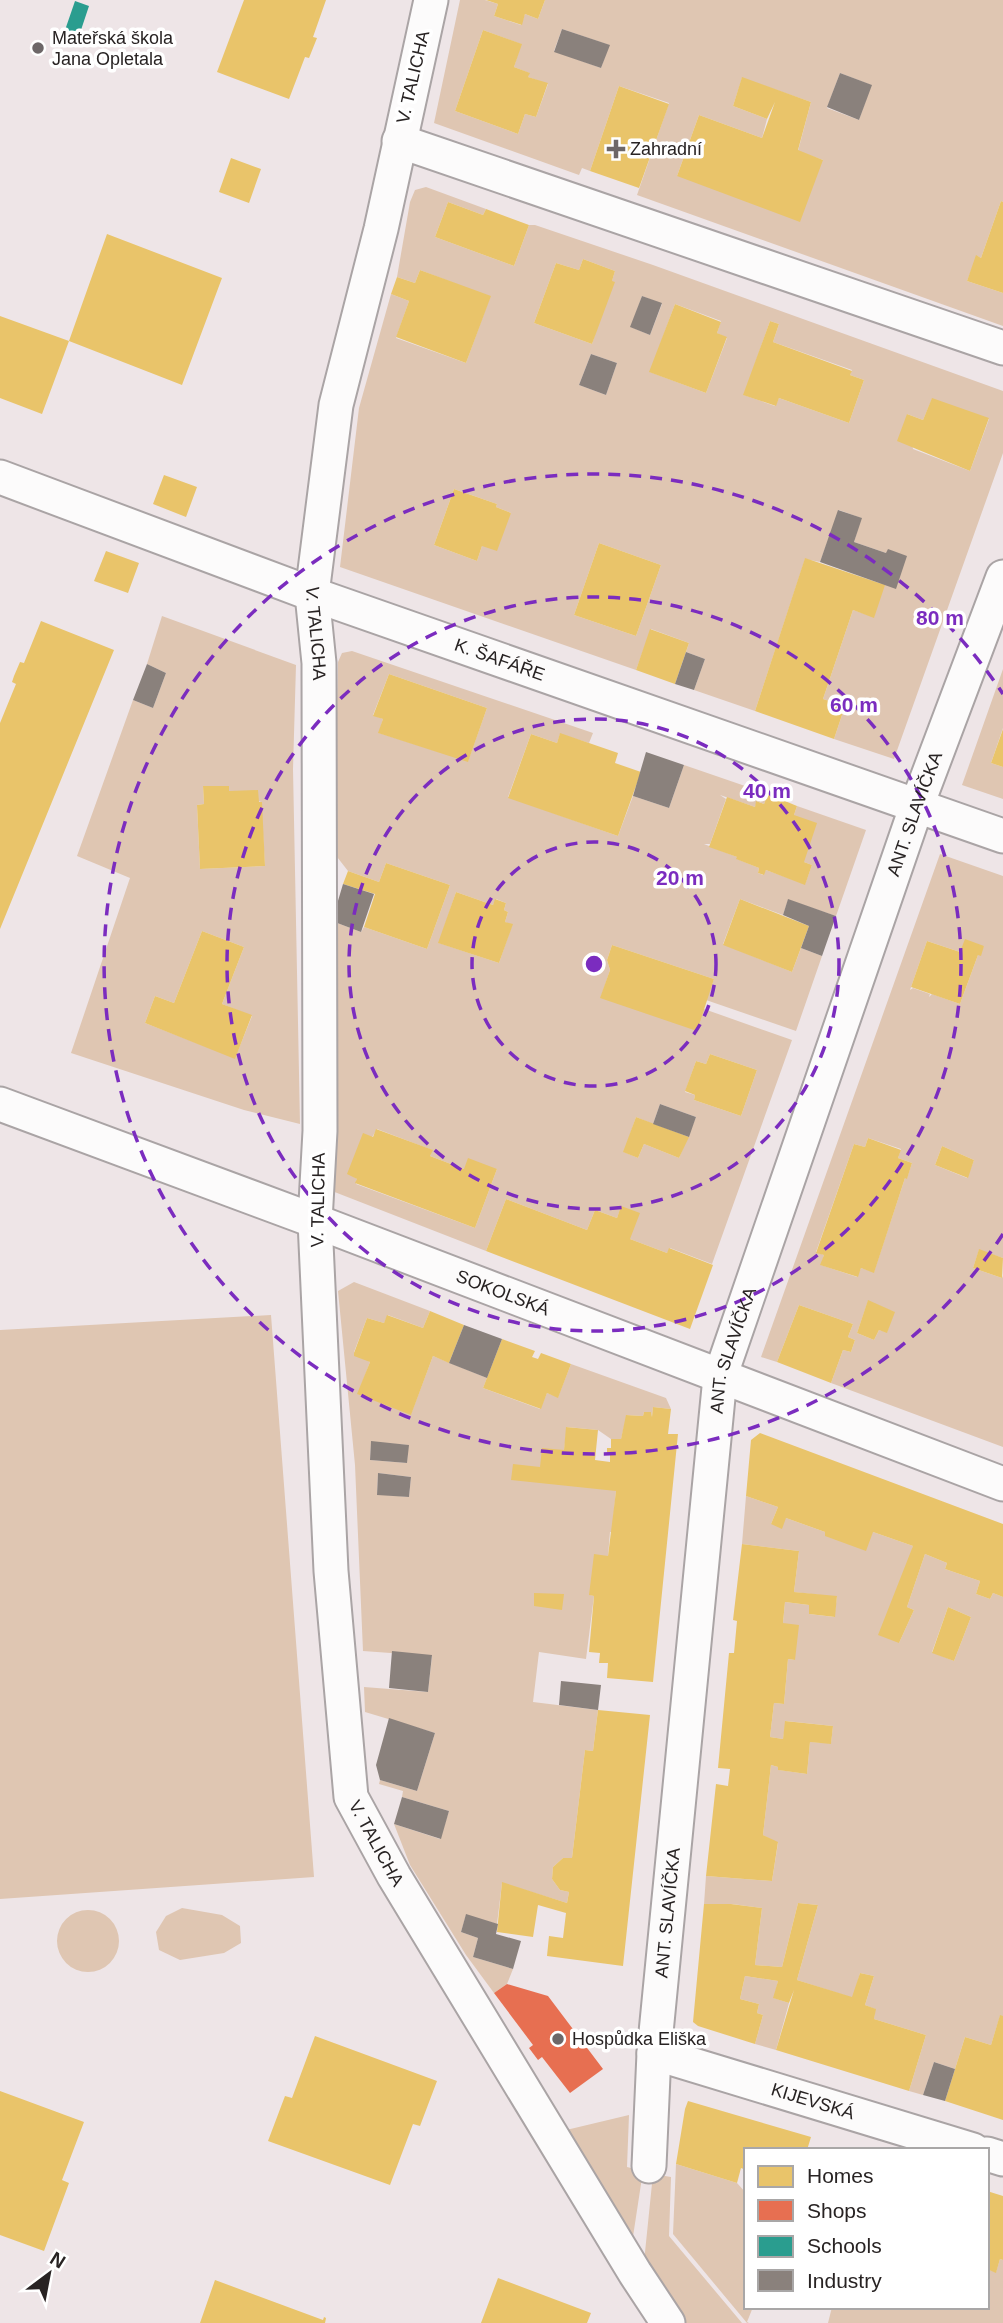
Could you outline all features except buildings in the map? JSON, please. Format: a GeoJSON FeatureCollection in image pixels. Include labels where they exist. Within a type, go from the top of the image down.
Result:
{"type":"FeatureCollection","features":[{"type":"Feature","properties":{"kind":"street","name":"V. TALICHA"},"geometry":{"type":"LineString","coordinates":[[431,0],[381,229],[335,405],[312,594],[319,663],[320,1130],[315,1221],[331,1571],[351,1797],[414,1910],[628,2262],[668,2323]]}},
{"type":"Feature","properties":{"kind":"street"},"geometry":{"type":"LineString","coordinates":[[399,141],[1003,348]]}},
{"type":"Feature","properties":{"kind":"street","name":"K. ŠAFÁŘE"},"geometry":{"type":"LineString","coordinates":[[0,477],[312,594],[1003,836]]}},
{"type":"Feature","properties":{"kind":"street","name":"ANT. SLAVÍČKA"},"geometry":{"type":"LineString","coordinates":[[649,2166],[654,2053],[720,1377],[917,805],[1003,577]]}},
{"type":"Feature","properties":{"kind":"street","name":"SOKOLSKÁ"},"geometry":{"type":"LineString","coordinates":[[0,1104],[315,1221],[1003,1484]]}},
{"type":"Feature","properties":{"kind":"street","name":"KIJEVSKÁ"},"geometry":{"type":"LineString","coordinates":[[654,2053],[965,2148]]}},
{"type":"Feature","properties":{"kind":"shaded area"},"geometry":{"type":"Polygon","coordinates":[[[460,0],[485,0],[498,4],[494,16],[521,25],[525,14],[538,19],[545,0],[1003,0],[1003,202],[1001,201],[981,258],[977,256],[967,281],[1003,293],[1003,326],[637,195],[669,103],[619,86],[590,171],[582,168],[579,175],[434,123],[460,0]],[[562,29],[554,51],[601,68],[609,45],[562,29]],[[483,30],[455,111],[518,134],[525,114],[536,117],[548,84],[528,77],[529,73],[514,67],[521,44],[483,30]],[[840,73],[827,108],[859,120],[871,85],[840,73]],[[742,78],[733,106],[767,119],[762,138],[699,115],[677,176],[823,160],[798,151],[811,102],[742,78]]]}},
{"type":"Feature","properties":{"kind":"shaded area"},"geometry":{"type":"Polygon","coordinates":[[[426,187],[486,209],[483,215],[448,202],[435,237],[514,266],[529,225],[535,225],[1003,391],[1003,453],[894,759],[834,739],[845,706],[823,699],[853,610],[874,617],[886,553],[854,542],[861,518],[839,510],[820,562],[805,559],[755,711],[694,690],[705,659],[686,652],[689,643],[651,629],[636,670],[340,567],[359,408],[391,294],[409,301],[396,338],[466,363],[490,297],[420,270],[415,283],[397,277],[410,202],[415,190],[426,187]],[[583,259],[579,270],[556,263],[534,323],[592,344],[615,271],[583,259]],[[642,296],[631,327],[650,335],[662,304],[642,296]],[[675,304],[650,372],[706,393],[727,338],[717,333],[721,321],[675,304]],[[770,321],[744,395],[775,406],[779,398],[849,423],[864,380],[850,375],[852,370],[773,342],[779,324],[770,321]],[[591,354],[579,385],[606,395],[617,363],[591,354]],[[932,399],[923,420],[907,414],[913,449],[970,471],[989,419],[932,399]],[[454,489],[434,545],[477,561],[482,546],[511,513],[496,507],[497,504],[454,489]],[[599,543],[574,615],[636,636],[661,565],[599,543]]]}},
{"type":"Feature","properties":{"kind":"shaded area"},"geometry":{"type":"Polygon","coordinates":[[[162,616],[296,665],[293,769],[300,1124],[244,1110],[71,1053],[130,878],[77,856],[133,700],[153,708],[166,673],[147,664],[162,616]],[[203,786],[204,804],[197,805],[200,869],[265,866],[261,802],[229,791],[228,786],[203,786]],[[202,931],[174,1003],[155,996],[145,1023],[235,1058],[252,1016],[222,1004],[244,947],[202,931]]]}},
{"type":"Feature","properties":{"kind":"shaded area"},"geometry":{"type":"Polygon","coordinates":[[[352,651],[593,733],[589,743],[560,734],[557,743],[531,734],[508,797],[618,836],[633,796],[669,808],[684,765],[768,794],[764,804],[757,801],[755,807],[720,795],[726,799],[710,844],[704,844],[759,868],[758,873],[763,875],[766,870],[805,884],[812,865],[804,862],[794,815],[797,806],[866,830],[836,916],[788,900],[783,915],[740,899],[723,944],[792,972],[801,948],[822,956],[796,1031],[706,1000],[714,979],[612,945],[607,960],[610,970],[601,997],[704,1009],[792,1040],[712,1264],[670,1248],[667,1253],[630,1239],[621,1207],[617,1218],[595,1210],[587,1230],[506,1199],[486,1251],[332,1191],[332,921],[361,932],[364,927],[427,949],[450,885],[386,863],[379,882],[348,871],[334,853],[338,662],[342,653],[352,651]],[[389,674],[373,715],[383,719],[379,733],[468,761],[487,708],[389,674]],[[456,892],[439,943],[499,963],[512,925],[505,922],[508,912],[504,910],[506,903],[496,899],[493,905],[456,892]],[[710,1054],[706,1064],[696,1061],[685,1092],[695,1095],[694,1100],[741,1116],[757,1070],[710,1054]],[[660,1104],[653,1124],[636,1117],[624,1152],[638,1158],[644,1144],[679,1158],[696,1117],[660,1104]],[[377,1129],[350,1174],[357,1179],[356,1184],[475,1228],[497,1169],[464,1169],[430,1156],[432,1150],[377,1129]]]}},
{"type":"Feature","properties":{"kind":"shaded area"},"geometry":{"type":"Polygon","coordinates":[[[1003,669],[1003,728],[991,763],[1003,767],[1003,799],[962,785],[1003,669]]]}},
{"type":"Feature","properties":{"kind":"shaded area"},"geometry":{"type":"Polygon","coordinates":[[[940,854],[1003,876],[1003,1258],[979,1250],[973,1268],[1002,1278],[1003,1276],[1003,1447],[831,1383],[843,1350],[851,1352],[855,1340],[848,1337],[853,1324],[799,1305],[777,1362],[761,1357],[940,854]],[[927,941],[910,990],[913,988],[930,994],[929,997],[932,994],[960,1004],[978,955],[984,946],[960,952],[927,941]],[[868,1138],[865,1147],[854,1144],[816,1252],[824,1255],[821,1265],[857,1277],[861,1268],[874,1272],[912,1163],[898,1158],[901,1149],[868,1138]],[[942,1146],[935,1165],[967,1178],[974,1160],[942,1146]],[[868,1301],[857,1333],[874,1340],[879,1330],[887,1332],[894,1312],[868,1301]]]}},
{"type":"Feature","properties":{"kind":"shaded area"},"geometry":{"type":"Polygon","coordinates":[[[354,1282],[430,1311],[423,1328],[388,1315],[384,1323],[367,1318],[354,1352],[370,1362],[358,1394],[411,1414],[433,1356],[487,1378],[483,1388],[540,1409],[547,1393],[558,1397],[571,1364],[666,1398],[671,1409],[653,1407],[652,1417],[651,1412],[644,1412],[643,1416],[627,1415],[621,1439],[611,1439],[598,1430],[567,1427],[564,1450],[616,1491],[612,1532],[608,1556],[590,1595],[594,1596],[586,1659],[539,1652],[533,1702],[598,1710],[593,1751],[585,1750],[572,1858],[563,1858],[553,1867],[552,1879],[560,1890],[569,1892],[567,1903],[502,1883],[497,1924],[466,1915],[461,1932],[478,1938],[473,1957],[513,1969],[507,1984],[494,1993],[466,1955],[410,1865],[394,1824],[440,1839],[449,1811],[402,1797],[403,1791],[379,1784],[380,1780],[417,1791],[435,1733],[365,1712],[364,1687],[428,1692],[432,1656],[363,1651],[355,1465],[338,1291],[354,1282]],[[371,1442],[370,1460],[407,1463],[408,1445],[371,1442]],[[378,1473],[377,1494],[409,1497],[411,1477],[378,1473]]]}},
{"type":"Feature","properties":{"kind":"shaded area"},"geometry":{"type":"Polygon","coordinates":[[[271,1315],[314,1877],[0,1899],[0,1330],[271,1315]]]}},
{"type":"Feature","properties":{"kind":"shaded area"},"geometry":{"type":"Polygon","coordinates":[[[746,1496],[778,1507],[771,1524],[786,1518],[825,1532],[873,1532],[913,1546],[899,1643],[914,1610],[907,1607],[925,1554],[947,1563],[945,1569],[980,1581],[976,1594],[990,1599],[993,1593],[1003,1597],[1003,2016],[1000,2016],[991,2045],[965,2037],[955,2069],[934,2062],[923,2095],[909,2091],[926,2035],[874,2019],[875,2009],[865,2005],[874,1976],[860,1973],[853,1998],[797,1980],[818,1905],[798,1903],[782,1967],[755,1965],[762,1908],[704,1904],[706,1876],[772,1881],[778,1843],[763,1835],[771,1765],[779,1770],[807,1774],[810,1742],[831,1743],[833,1726],[786,1721],[783,1739],[770,1737],[774,1703],[784,1704],[788,1659],[795,1660],[783,1623],[785,1602],[809,1605],[809,1614],[834,1617],[837,1597],[794,1592],[799,1551],[742,1544],[746,1496]],[[948,1607],[932,1652],[954,1661],[971,1617],[948,1607]]]}},
{"type":"Feature","properties":{"kind":"shaded area"},"geometry":{"type":"Polygon","coordinates":[[[182,1908],[222,1915],[240,1926],[241,1943],[224,1953],[180,1960],[159,1950],[156,1932],[166,1916],[182,1908]]]}},
{"type":"Feature","properties":{"kind":"shaded area"},"geometry":{"type":"Polygon","coordinates":[[[82,1910],[94,1910],[110,1919],[117,1929],[117,1953],[110,1963],[94,1972],[82,1972],[71,1967],[62,1958],[57,1947],[57,1935],[62,1924],[71,1915],[82,1910]]]}},
{"type":"Feature","properties":{"kind":"shaded area"},"geometry":{"type":"Polygon","coordinates":[[[745,1976],[778,1981],[774,1998],[789,2003],[776,2050],[755,2044],[763,2015],[757,2013],[759,2004],[740,1999],[745,1976]]]}},
{"type":"Feature","properties":{"kind":"shaded area"},"geometry":{"type":"Polygon","coordinates":[[[629,2115],[627,2167],[643,2171],[632,2243],[562,2131],[629,2115]]]}},
{"type":"Feature","properties":{"kind":"shaded area"},"geometry":{"type":"Polygon","coordinates":[[[676,2164],[737,2183],[744,2191],[744,2309],[752,2309],[747,2322],[749,2323],[747,2323],[673,2234],[676,2164]]]}},
{"type":"Feature","properties":{"kind":"shaded area"},"geometry":{"type":"Polygon","coordinates":[[[653,2174],[671,2177],[669,2236],[742,2323],[686,2323],[644,2262],[653,2174]]]}},
{"type":"Feature","properties":{"kind":"shaded area"},"geometry":{"type":"Polygon","coordinates":[[[1000,2259],[1003,2260],[1003,2323],[828,2323],[832,2309],[989,2309],[989,2270],[996,2272],[1000,2259]]]}},
{"type":"Feature","properties":{"kind":"place","name":"Mateřská škola Jana Opletala"},"geometry":{"type":"Point","coordinates":[38,48]}},
{"type":"Feature","properties":{"kind":"place","name":"Zahradní"},"geometry":{"type":"Point","coordinates":[616,149]}},
{"type":"Feature","properties":{"kind":"place","name":"Hospůdka Eliška"},"geometry":{"type":"Point","coordinates":[558,2039]}}]}
